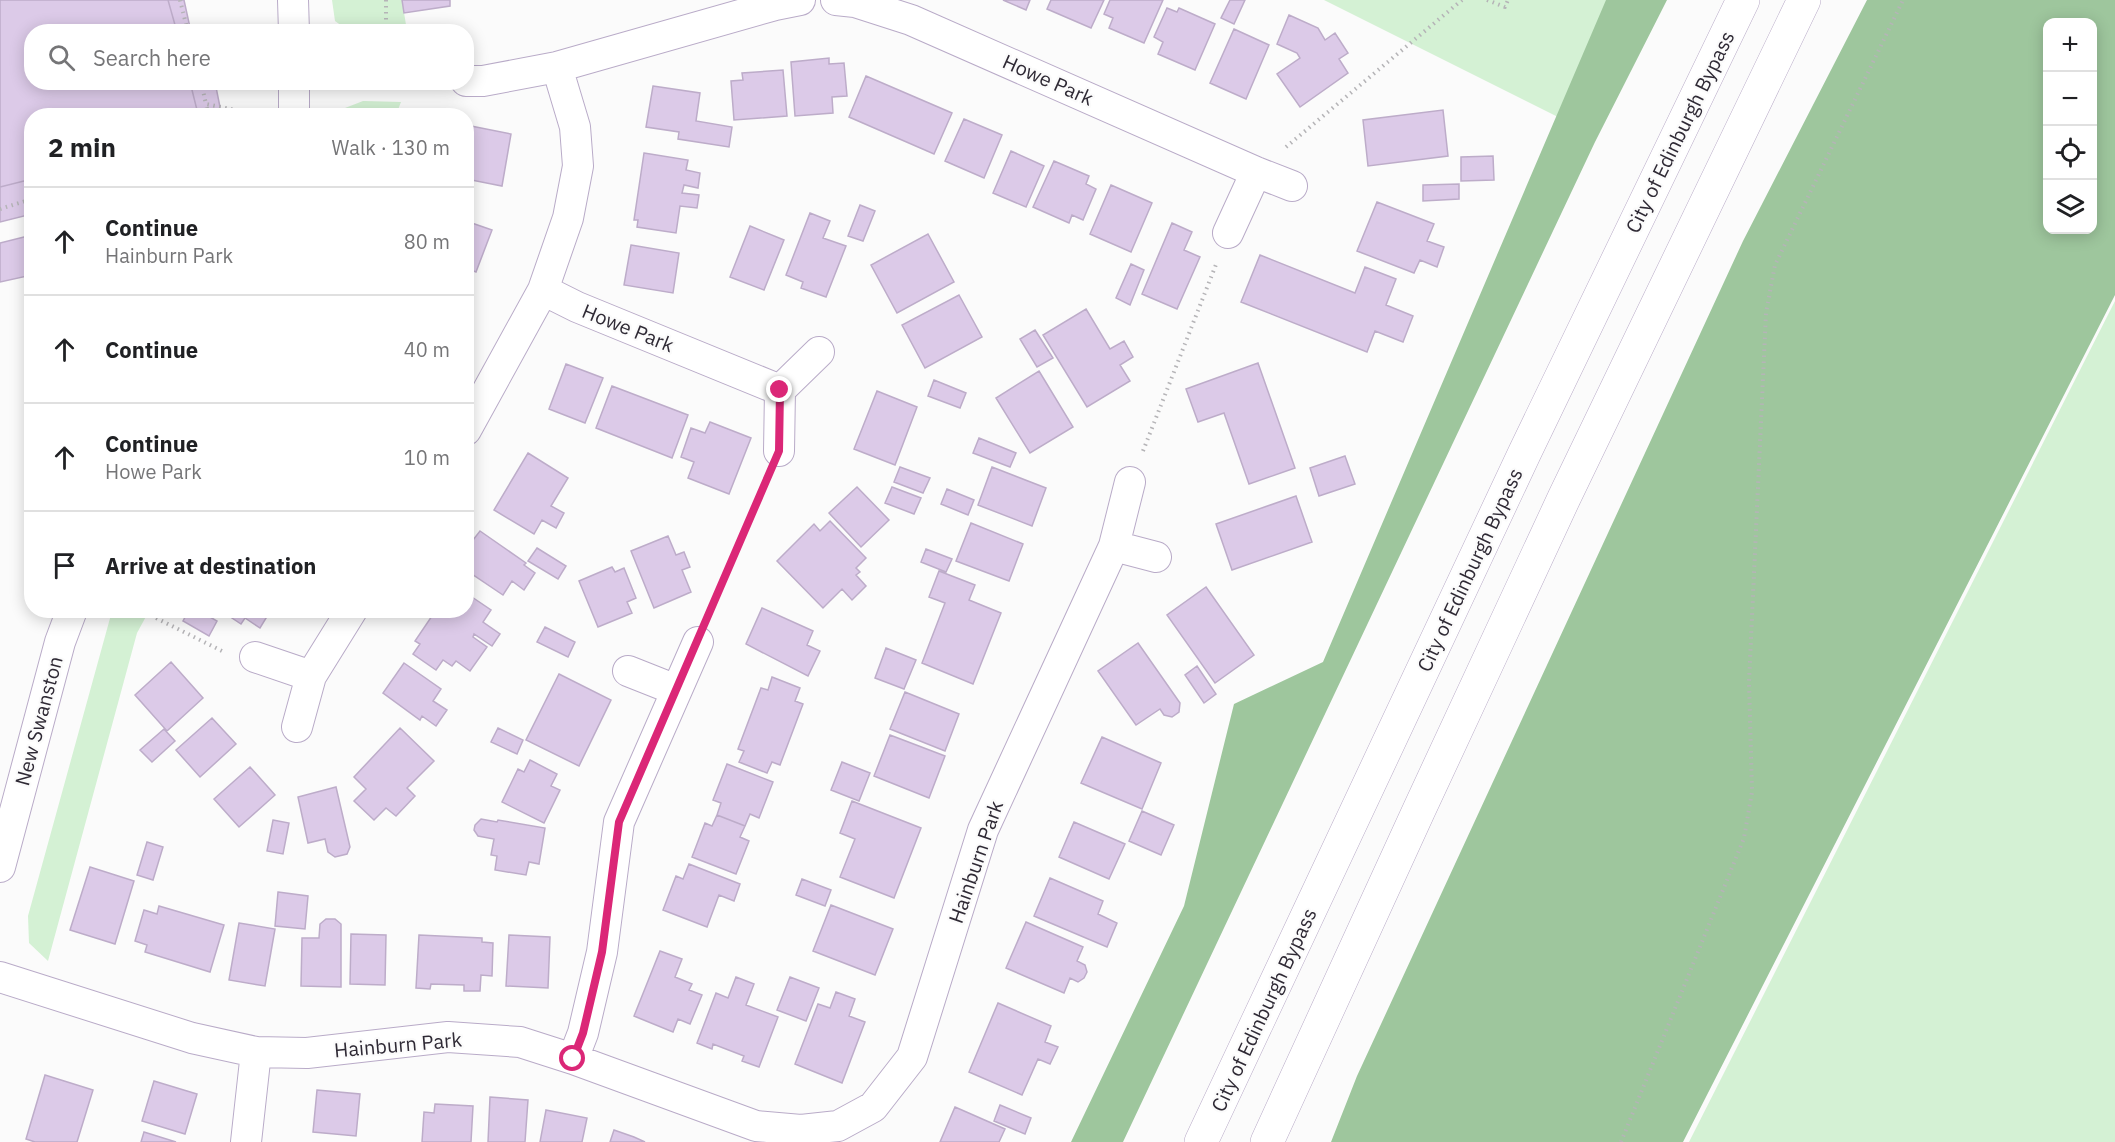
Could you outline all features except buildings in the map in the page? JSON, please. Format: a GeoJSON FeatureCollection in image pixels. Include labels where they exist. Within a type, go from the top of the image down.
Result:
{"type":"FeatureCollection","features":[{"type":"Feature","properties":{"kind":"highway","name":"City of Edinburgh Bypass"},"geometry":{"type":"LineString","coordinates":[[1202,1142],[1525,452],[1743,0]]}},
{"type":"Feature","properties":{"kind":"highway"},"geometry":{"type":"LineString","coordinates":[[1267,1142],[1559,509],[1804,0]]}},
{"type":"Feature","properties":{"kind":"street"},"geometry":{"type":"LineString","coordinates":[[294,0],[294,24]]}},
{"type":"Feature","properties":{"kind":"street"},"geometry":{"type":"LineString","coordinates":[[474,81],[557,67],[775,5],[800,0]]}},
{"type":"Feature","properties":{"kind":"street","name":"Howe Park"},"geometry":{"type":"LineString","coordinates":[[836,0],[855,2],[911,20],[1292,186]]}},
{"type":"Feature","properties":{"kind":"street"},"geometry":{"type":"LineString","coordinates":[[474,415],[543,290],[568,218],[578,166],[575,128],[557,67]]}},
{"type":"Feature","properties":{"kind":"street"},"geometry":{"type":"LineString","coordinates":[[294,90],[294,108]]}},
{"type":"Feature","properties":{"kind":"street"},"geometry":{"type":"LineString","coordinates":[[1228,233],[1256,172]]}},
{"type":"Feature","properties":{"kind":"street","name":"Howe Park"},"geometry":{"type":"LineString","coordinates":[[543,290],[577,307],[780,390]]}},
{"type":"Feature","properties":{"kind":"street"},"geometry":{"type":"LineString","coordinates":[[779,451],[780,390],[819,352]]}},
{"type":"Feature","properties":{"kind":"street","name":"Hainburn Park"},"geometry":{"type":"LineString","coordinates":[[0,977],[192,1038],[256,1052],[307,1053],[448,1037],[520,1042],[756,1126],[839,1134],[873,1107],[912,1057],[983,830],[1114,546],[1130,482]]}},
{"type":"Feature","properties":{"kind":"street"},"geometry":{"type":"LineString","coordinates":[[1114,546],[1156,557]]}},
{"type":"Feature","properties":{"kind":"street","name":"New Swanston"},"geometry":{"type":"LineString","coordinates":[[0,867],[60,642],[69,618]]}},
{"type":"Feature","properties":{"kind":"street"},"geometry":{"type":"LineString","coordinates":[[297,727],[311,676],[347,618]]}},
{"type":"Feature","properties":{"kind":"street"},"geometry":{"type":"LineString","coordinates":[[573,1059],[583,1033],[602,952],[619,822],[698,642]]}},
{"type":"Feature","properties":{"kind":"street"},"geometry":{"type":"LineString","coordinates":[[255,657],[311,676]]}},
{"type":"Feature","properties":{"kind":"street"},"geometry":{"type":"LineString","coordinates":[[628,670],[676,690]]}},
{"type":"Feature","properties":{"kind":"street"},"geometry":{"type":"LineString","coordinates":[[246,1142],[256,1052]]}},
{"type":"Feature","properties":{"kind":"path"},"geometry":{"type":"LineString","coordinates":[[180,0],[186,24]]}},
{"type":"Feature","properties":{"kind":"path"},"geometry":{"type":"LineString","coordinates":[[386,0],[386,24]]}},
{"type":"Feature","properties":{"kind":"path"},"geometry":{"type":"LineString","coordinates":[[1256,172],[1462,0]]}},
{"type":"Feature","properties":{"kind":"path"},"geometry":{"type":"LineString","coordinates":[[1487,0],[1505,7],[1508,0]]}},
{"type":"Feature","properties":{"kind":"path"},"geometry":{"type":"LineString","coordinates":[[1621,1142],[1744,838],[1752,792],[1749,682],[1766,313],[1775,265],[1903,0]]}},
{"type":"Feature","properties":{"kind":"path"},"geometry":{"type":"LineString","coordinates":[[203,90],[207,108]]}},
{"type":"Feature","properties":{"kind":"path"},"geometry":{"type":"LineString","coordinates":[[206,104],[226,108]]}},
{"type":"Feature","properties":{"kind":"path"},"geometry":{"type":"LineString","coordinates":[[0,209],[24,202]]}},
{"type":"Feature","properties":{"kind":"path"},"geometry":{"type":"LineString","coordinates":[[1130,482],[1228,233]]}},
{"type":"Feature","properties":{"kind":"path"},"geometry":{"type":"LineString","coordinates":[[698,642],[779,451]]}},
{"type":"Feature","properties":{"kind":"path"},"geometry":{"type":"LineString","coordinates":[[156,618],[227,654],[255,657]]}},
{"type":"Feature","properties":{"kind":"green space"},"geometry":{"type":"Polygon","coordinates":[[[332,0],[402,0],[406,24],[339,24],[335,21],[332,0]]]}},
{"type":"Feature","properties":{"kind":"green space"},"geometry":{"type":"Polygon","coordinates":[[[1324,0],[1635,0],[1574,125],[1324,0]]]}},
{"type":"Feature","properties":{"kind":"green space"},"geometry":{"type":"Polygon","coordinates":[[[1606,0],[1667,0],[1595,142],[1123,1142],[1071,1142],[1184,906],[1234,704],[1323,662],[1606,0]]]}},
{"type":"Feature","properties":{"kind":"green space"},"geometry":{"type":"Polygon","coordinates":[[[1867,0],[2115,0],[2115,295],[1683,1142],[1331,1142],[1357,1076],[1743,241],[1867,0]]]}},
{"type":"Feature","properties":{"kind":"green space"},"geometry":{"type":"Polygon","coordinates":[[[363,101],[401,102],[399,108],[345,108],[363,101]]]}},
{"type":"Feature","properties":{"kind":"green space"},"geometry":{"type":"Polygon","coordinates":[[[2115,301],[2115,1142],[1689,1142],[2115,301]]]}},
{"type":"Feature","properties":{"kind":"green space"},"geometry":{"type":"Polygon","coordinates":[[[110,618],[145,618],[137,633],[48,961],[29,943],[28,916],[110,618]]]}},
{"type":"Feature","properties":{"kind":"route"},"geometry":{"type":"LineString","coordinates":[[573,1059],[583,1033],[602,952],[619,822],[779,451],[780,390]]}}]}
